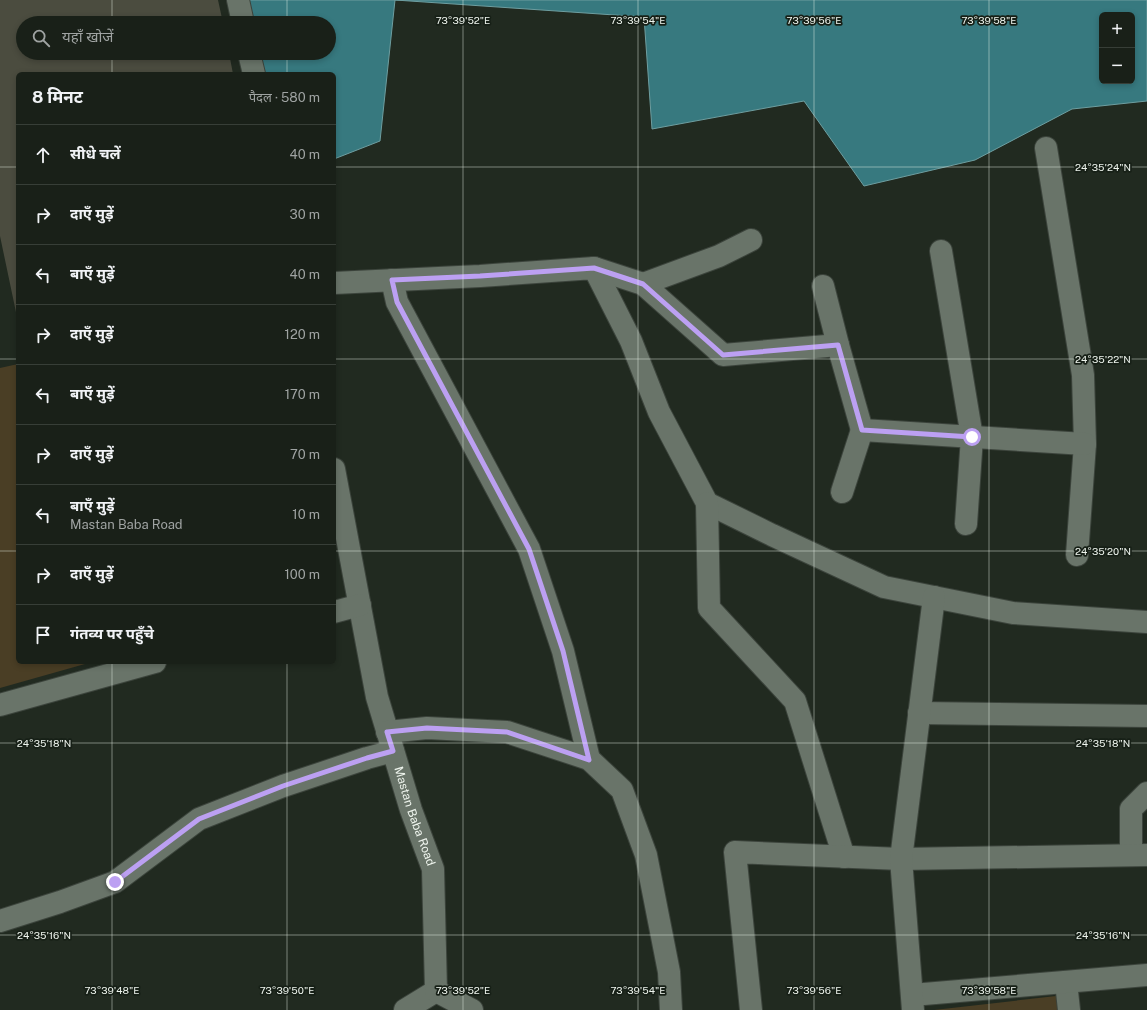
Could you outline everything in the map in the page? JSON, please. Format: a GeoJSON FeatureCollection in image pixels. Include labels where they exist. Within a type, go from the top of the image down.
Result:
{"type":"FeatureCollection","features":[{"type":"Feature","properties":{"kind":"street"},"geometry":{"type":"LineString","coordinates":[[238,0],[241,16]]}},
{"type":"Feature","properties":{"kind":"street"},"geometry":{"type":"LineString","coordinates":[[251,60],[254,72]]}},
{"type":"Feature","properties":{"kind":"street"},"geometry":{"type":"LineString","coordinates":[[1046,148],[1084,375],[1085,444],[1076,555]]}},
{"type":"Feature","properties":{"kind":"street"},"geometry":{"type":"LineString","coordinates":[[643,284],[719,256],[751,240]]}},
{"type":"Feature","properties":{"kind":"street"},"geometry":{"type":"LineString","coordinates":[[941,251],[972,437],[966,524]]}},
{"type":"Feature","properties":{"kind":"street"},"geometry":{"type":"LineString","coordinates":[[594,268],[631,341],[659,412],[707,503],[709,608],[795,701],[844,857]]}},
{"type":"Feature","properties":{"kind":"street"},"geometry":{"type":"LineString","coordinates":[[336,283],[480,276],[594,268],[643,284],[723,355],[838,345]]}},
{"type":"Feature","properties":{"kind":"street"},"geometry":{"type":"LineString","coordinates":[[392,280],[397,302],[529,549],[563,651],[589,760]]}},
{"type":"Feature","properties":{"kind":"street"},"geometry":{"type":"LineString","coordinates":[[823,286],[862,430],[842,492]]}},
{"type":"Feature","properties":{"kind":"street"},"geometry":{"type":"LineString","coordinates":[[862,430],[1085,444]]}},
{"type":"Feature","properties":{"kind":"street","name":"Mastan Baba Road"},"geometry":{"type":"LineString","coordinates":[[336,479],[377,697],[411,810],[433,869],[436,991]]}},
{"type":"Feature","properties":{"kind":"street"},"geometry":{"type":"LineString","coordinates":[[707,503],[884,587],[1013,613],[1146,624]]}},
{"type":"Feature","properties":{"kind":"street"},"geometry":{"type":"LineString","coordinates":[[934,598],[901,859],[913,1003],[1066,982],[1147,975]]}},
{"type":"Feature","properties":{"kind":"street"},"geometry":{"type":"LineString","coordinates":[[336,611],[360,605]]}},
{"type":"Feature","properties":{"kind":"street"},"geometry":{"type":"LineString","coordinates":[[0,705],[148,664]]}},
{"type":"Feature","properties":{"kind":"street"},"geometry":{"type":"LineString","coordinates":[[919,713],[1147,716]]}},
{"type":"Feature","properties":{"kind":"street"},"geometry":{"type":"LineString","coordinates":[[0,921],[60,902],[115,882],[199,819],[283,786],[367,758],[390,741],[427,728],[507,732],[589,760],[622,790],[646,855],[669,972],[671,1010]]}},
{"type":"Feature","properties":{"kind":"street"},"geometry":{"type":"LineString","coordinates":[[751,1010],[735,852],[901,859],[1139,855],[1131,809],[1147,793]]}},
{"type":"Feature","properties":{"kind":"street"},"geometry":{"type":"LineString","coordinates":[[1066,982],[1069,1010]]}},
{"type":"Feature","properties":{"kind":"street"},"geometry":{"type":"LineString","coordinates":[[405,1010],[436,991],[472,1010]]}},
{"type":"Feature","properties":{"kind":"shaded area"},"geometry":{"type":"Polygon","coordinates":[[[16,364],[16,664],[85,664],[0,688],[0,368],[16,364]]]}},
{"type":"Feature","properties":{"kind":"shaded area"},"geometry":{"type":"Polygon","coordinates":[[[1065,995],[1067,1010],[934,1010],[1065,995]]]}},
{"type":"Feature","properties":{"kind":"water"},"geometry":{"type":"Polygon","coordinates":[[[236,0],[395,0],[380,141],[336,158],[336,72],[252,72],[249,60],[336,60],[336,16],[239,16],[236,0]]]}},
{"type":"Feature","properties":{"kind":"water"},"geometry":{"type":"Polygon","coordinates":[[[395,0],[1147,0],[1147,101],[1072,109],[975,160],[864,186],[804,101],[652,129],[644,17],[395,0]]]}},
{"type":"Feature","properties":{"kind":"building"},"geometry":{"type":"Polygon","coordinates":[[[0,0],[218,0],[221,16],[16,16],[16,60],[230,60],[233,72],[16,72],[16,312],[0,236],[0,0]]]}},
{"type":"Feature","properties":{"kind":"route"},"geometry":{"type":"LineString","coordinates":[[115,882],[199,819],[283,786],[367,758],[393,751],[387,732],[427,728],[507,732],[589,760],[563,651],[529,549],[397,302],[392,280],[480,276],[594,268],[643,284],[723,355],[838,345],[862,430],[972,437]]}}]}
